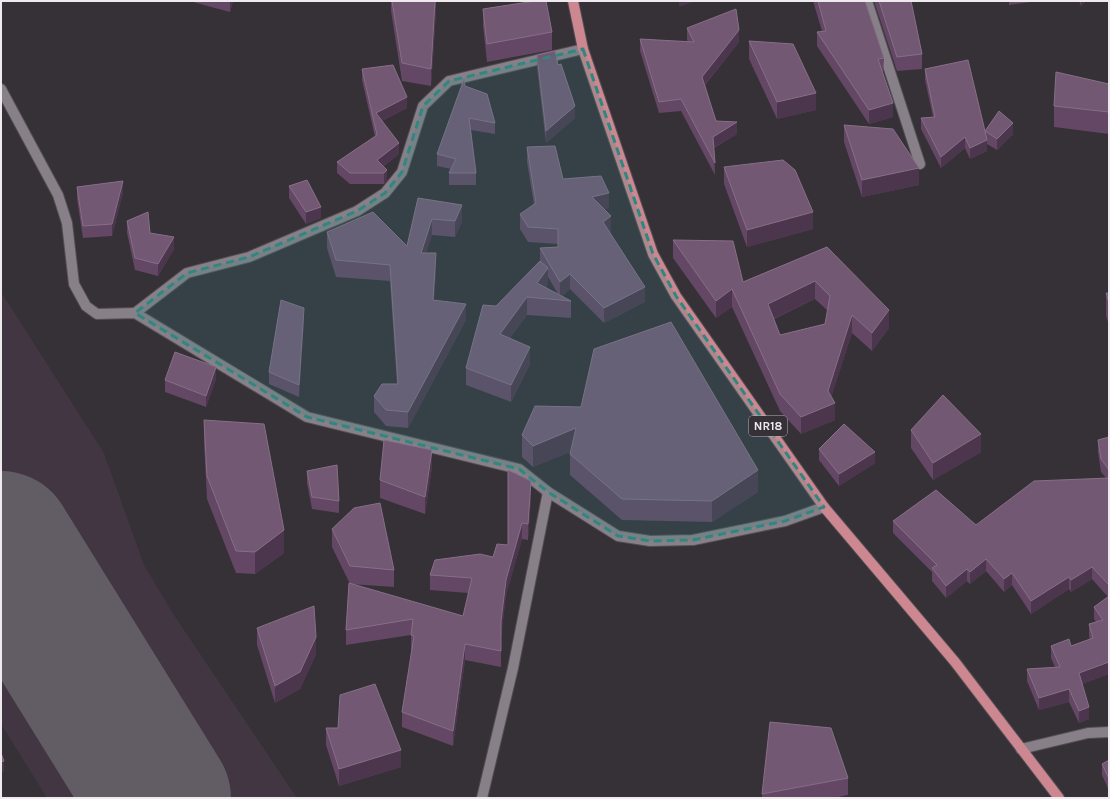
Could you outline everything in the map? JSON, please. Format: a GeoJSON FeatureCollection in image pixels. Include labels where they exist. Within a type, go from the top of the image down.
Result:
{"type":"FeatureCollection","features":[{"type":"Feature","properties":{"kind":"main road","name":"NR18"},"geometry":{"type":"LineString","coordinates":[[573,1],[583,49],[653,254],[676,296],[824,507],[955,662],[1060,798]]}},
{"type":"Feature","properties":{"kind":"street"},"geometry":{"type":"LineString","coordinates":[[867,1],[920,164]]}},
{"type":"Feature","properties":{"kind":"street"},"geometry":{"type":"LineString","coordinates":[[135,313],[187,273],[249,257],[357,211],[385,193],[402,172],[423,106],[449,81],[583,49]]}},
{"type":"Feature","properties":{"kind":"street"},"geometry":{"type":"LineString","coordinates":[[1,89],[58,195],[67,223],[74,284],[86,306],[97,314],[135,313],[306,417],[519,469],[548,492],[618,536],[650,541],[693,540],[786,521],[824,507]]}},
{"type":"Feature","properties":{"kind":"street"},"geometry":{"type":"LineString","coordinates":[[482,798],[513,668],[548,492]]}},
{"type":"Feature","properties":{"kind":"street"},"geometry":{"type":"LineString","coordinates":[[1021,749],[1088,733],[1109,732]]}},
{"type":"Feature","properties":{"kind":"highlighted area"},"geometry":{"type":"Polygon","coordinates":[[[583,49],[653,254],[676,296],[824,507],[785,521],[693,540],[650,541],[618,536],[548,492],[519,469],[307,417],[135,313],[187,273],[249,257],[357,211],[385,193],[402,172],[423,106],[449,81],[583,49]]]}},
{"type":"Feature","properties":{"kind":"shaded area"},"geometry":{"type":"Polygon","coordinates":[[[1,292],[104,453],[144,565],[174,615],[297,798],[47,798],[1,724],[1,292]]]}},
{"type":"Feature","properties":{"kind":"building"},"geometry":{"type":"Polygon","coordinates":[[[392,1],[435,1],[431,69],[402,63],[392,1]]]}},
{"type":"Feature","properties":{"kind":"building"},"geometry":{"type":"Polygon","coordinates":[[[535,1],[546,1],[552,32],[487,44],[483,9],[535,1]]]}},
{"type":"Feature","properties":{"kind":"building"},"geometry":{"type":"Polygon","coordinates":[[[818,1],[865,1],[884,58],[878,59],[893,103],[869,110],[817,32],[826,31],[818,1]]]}},
{"type":"Feature","properties":{"kind":"building"},"geometry":{"type":"Polygon","coordinates":[[[879,1],[911,1],[922,54],[897,57],[879,1]]]}},
{"type":"Feature","properties":{"kind":"building"},"geometry":{"type":"Polygon","coordinates":[[[736,9],[739,30],[702,77],[716,121],[737,122],[713,137],[715,163],[681,99],[659,102],[640,39],[694,42],[687,28],[736,9]]]}},
{"type":"Feature","properties":{"kind":"building"},"geometry":{"type":"Polygon","coordinates":[[[749,41],[793,44],[816,93],[777,102],[749,41]]]}},
{"type":"Feature","properties":{"kind":"building"},"geometry":{"type":"Polygon","coordinates":[[[555,51],[558,65],[561,64],[575,106],[546,131],[537,55],[555,51]]]}},
{"type":"Feature","properties":{"kind":"building"},"geometry":{"type":"Polygon","coordinates":[[[968,60],[987,140],[970,148],[965,137],[941,157],[921,118],[935,117],[925,69],[968,60]]]}},
{"type":"Feature","properties":{"kind":"building"},"geometry":{"type":"Polygon","coordinates":[[[393,65],[407,97],[376,113],[399,143],[377,160],[387,170],[384,173],[350,173],[337,162],[377,135],[362,69],[393,65]]]}},
{"type":"Feature","properties":{"kind":"building"},"geometry":{"type":"Polygon","coordinates":[[[1056,72],[1109,84],[1109,112],[1054,106],[1056,72]]]}},
{"type":"Feature","properties":{"kind":"building"},"geometry":{"type":"Polygon","coordinates":[[[464,79],[465,86],[487,94],[495,123],[469,118],[476,173],[449,173],[456,159],[437,154],[464,79]]]}},
{"type":"Feature","properties":{"kind":"building"},"geometry":{"type":"Polygon","coordinates":[[[999,111],[1013,123],[997,139],[985,131],[999,111]]]}},
{"type":"Feature","properties":{"kind":"building"},"geometry":{"type":"Polygon","coordinates":[[[844,125],[893,129],[919,168],[862,180],[844,125]]]}},
{"type":"Feature","properties":{"kind":"building"},"geometry":{"type":"Polygon","coordinates":[[[555,146],[563,179],[601,176],[609,193],[592,197],[611,216],[603,222],[645,287],[604,308],[570,274],[560,282],[540,248],[558,247],[558,229],[528,227],[520,214],[536,203],[527,147],[555,146]]]}},
{"type":"Feature","properties":{"kind":"building"},"geometry":{"type":"Polygon","coordinates":[[[783,160],[795,170],[813,212],[747,230],[724,167],[783,160]]]}},
{"type":"Feature","properties":{"kind":"building"},"geometry":{"type":"Polygon","coordinates":[[[307,180],[321,207],[306,212],[289,186],[307,180]]]}},
{"type":"Feature","properties":{"kind":"building"},"geometry":{"type":"Polygon","coordinates":[[[123,181],[112,224],[83,226],[77,187],[123,181]]]}},
{"type":"Feature","properties":{"kind":"building"},"geometry":{"type":"Polygon","coordinates":[[[418,198],[462,205],[455,221],[432,219],[421,253],[436,253],[433,300],[466,304],[408,412],[386,410],[374,396],[382,384],[398,384],[390,265],[336,260],[327,232],[373,212],[407,246],[418,198]]]}},
{"type":"Feature","properties":{"kind":"building"},"geometry":{"type":"Polygon","coordinates":[[[148,212],[150,233],[174,237],[158,264],[135,258],[127,221],[148,212]]]}},
{"type":"Feature","properties":{"kind":"building"},"geometry":{"type":"Polygon","coordinates":[[[673,240],[733,241],[743,282],[827,247],[889,310],[872,333],[852,315],[828,391],[835,403],[801,417],[780,394],[732,289],[716,301],[673,240]],[[815,281],[768,304],[780,335],[825,324],[830,296],[815,281]]]}},
{"type":"Feature","properties":{"kind":"building"},"geometry":{"type":"Polygon","coordinates":[[[540,261],[548,268],[537,283],[571,301],[527,297],[500,334],[530,347],[511,385],[466,368],[483,305],[496,306],[540,261]]]}},
{"type":"Feature","properties":{"kind":"building"},"geometry":{"type":"Polygon","coordinates":[[[1106,293],[1109,293],[1109,303],[1106,293]]]}},
{"type":"Feature","properties":{"kind":"building"},"geometry":{"type":"Polygon","coordinates":[[[281,300],[304,308],[299,385],[269,372],[281,300]]]}},
{"type":"Feature","properties":{"kind":"building"},"geometry":{"type":"Polygon","coordinates":[[[671,322],[758,470],[712,501],[622,499],[570,454],[576,428],[533,446],[522,435],[535,406],[581,407],[594,349],[671,322]]]}},
{"type":"Feature","properties":{"kind":"building"},"geometry":{"type":"Polygon","coordinates":[[[175,352],[216,367],[206,396],[165,380],[175,352]]]}},
{"type":"Feature","properties":{"kind":"building"},"geometry":{"type":"Polygon","coordinates":[[[943,395],[981,434],[933,463],[911,430],[943,395]]]}},
{"type":"Feature","properties":{"kind":"building"},"geometry":{"type":"Polygon","coordinates":[[[204,420],[264,424],[284,530],[255,552],[236,551],[207,476],[204,420]]]}},
{"type":"Feature","properties":{"kind":"building"},"geometry":{"type":"Polygon","coordinates":[[[844,424],[875,452],[839,474],[819,449],[844,424]]]}},
{"type":"Feature","properties":{"kind":"building"},"geometry":{"type":"Polygon","coordinates":[[[1109,437],[1109,470],[1101,459],[1098,440],[1109,437]]]}},
{"type":"Feature","properties":{"kind":"building"},"geometry":{"type":"Polygon","coordinates":[[[384,440],[432,450],[425,497],[380,480],[384,440]]]}},
{"type":"Feature","properties":{"kind":"building"},"geometry":{"type":"Polygon","coordinates":[[[337,465],[339,501],[312,497],[307,471],[337,465]]]}},
{"type":"Feature","properties":{"kind":"building"},"geometry":{"type":"Polygon","coordinates":[[[508,470],[531,481],[528,524],[522,523],[506,580],[501,621],[501,651],[465,644],[453,731],[402,712],[414,636],[411,635],[413,619],[346,630],[349,583],[463,616],[472,578],[430,575],[435,560],[480,554],[493,557],[497,544],[508,545],[508,470]]]}},
{"type":"Feature","properties":{"kind":"building"},"geometry":{"type":"Polygon","coordinates":[[[1109,478],[1109,585],[1092,567],[1071,580],[1069,577],[1031,601],[1012,573],[1004,579],[986,559],[970,572],[967,569],[946,586],[932,568],[937,565],[893,521],[936,490],[976,525],[1034,481],[1109,478]]]}},
{"type":"Feature","properties":{"kind":"building"},"geometry":{"type":"Polygon","coordinates":[[[380,503],[394,570],[350,566],[332,529],[354,508],[380,503]]]}},
{"type":"Feature","properties":{"kind":"building"},"geometry":{"type":"Polygon","coordinates":[[[1109,596],[1109,662],[1079,673],[1089,707],[1079,711],[1069,689],[1039,698],[1027,669],[1060,667],[1051,646],[1069,639],[1071,646],[1093,638],[1089,624],[1103,620],[1094,607],[1109,596]]]}},
{"type":"Feature","properties":{"kind":"building"},"geometry":{"type":"Polygon","coordinates":[[[314,606],[316,637],[300,672],[275,686],[257,628],[314,606]]]}},
{"type":"Feature","properties":{"kind":"building"},"geometry":{"type":"Polygon","coordinates":[[[375,684],[401,750],[339,769],[326,728],[338,728],[340,695],[375,684]]]}},
{"type":"Feature","properties":{"kind":"building"},"geometry":{"type":"Polygon","coordinates":[[[770,722],[831,728],[848,778],[762,794],[770,722]]]}},
{"type":"Feature","properties":{"kind":"building"},"geometry":{"type":"Polygon","coordinates":[[[1,753],[4,761],[1,762],[1,753]]]}},
{"type":"Feature","properties":{"kind":"building"},"geometry":{"type":"Polygon","coordinates":[[[1109,760],[1109,779],[1102,764],[1109,760]]]}},
{"type":"Feature","properties":{"kind":"runway"},"geometry":{"type":"LineString","coordinates":[[1,543],[159,798]]}}]}
